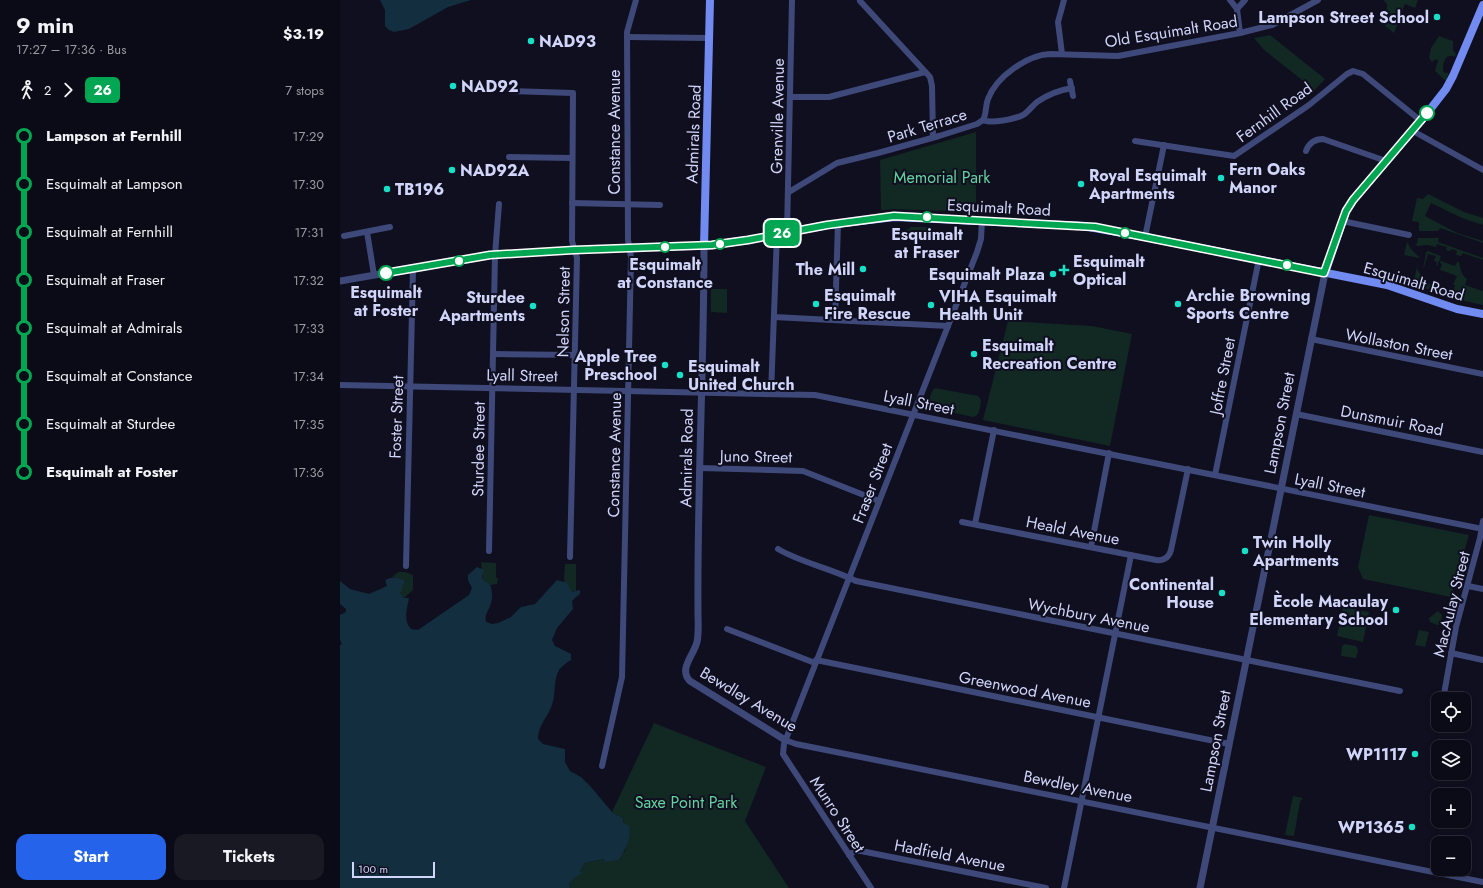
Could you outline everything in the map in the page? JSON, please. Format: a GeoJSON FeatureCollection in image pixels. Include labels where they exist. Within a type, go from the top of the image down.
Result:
{"type":"FeatureCollection","features":[{"type":"Feature","properties":{"kind":"main road","name":"Admirals Road"},"geometry":{"type":"LineString","coordinates":[[704,246],[710,0]]}},
{"type":"Feature","properties":{"kind":"main road","name":"Lampson Street"},"geometry":{"type":"LineString","coordinates":[[1324,273],[1346,211],[1353,200],[1440,98],[1453,76],[1483,5]]}},
{"type":"Feature","properties":{"kind":"main road","name":"Esquimalt Road"},"geometry":{"type":"LineString","coordinates":[[704,246],[748,240],[838,223],[894,216],[1095,227],[1395,287],[1457,309],[1483,314]]}},
{"type":"Feature","properties":{"kind":"street","name":"Constance Avenue"},"geometry":{"type":"LineString","coordinates":[[602,766],[622,677],[631,257],[628,240],[627,204],[627,32],[636,0]]}},
{"type":"Feature","properties":{"kind":"street","name":"Grenville Avenue"},"geometry":{"type":"LineString","coordinates":[[788,232],[792,0]]}},
{"type":"Feature","properties":{"kind":"street"},"geometry":{"type":"LineString","coordinates":[[1062,54],[1058,22],[1064,0]]}},
{"type":"Feature","properties":{"kind":"street"},"geometry":{"type":"LineString","coordinates":[[1230,0],[1237,9],[1240,33]]}},
{"type":"Feature","properties":{"kind":"street"},"geometry":{"type":"LineString","coordinates":[[1237,9],[1245,0]]}},
{"type":"Feature","properties":{"kind":"street","name":"Old Esquimalt Road"},"geometry":{"type":"LineString","coordinates":[[983,120],[990,94],[1010,71],[1039,55],[1062,54],[1118,56],[1240,33],[1272,25],[1318,0]]}},
{"type":"Feature","properties":{"kind":"street"},"geometry":{"type":"LineString","coordinates":[[860,1],[930,77],[932,86],[933,138]]}},
{"type":"Feature","properties":{"kind":"street"},"geometry":{"type":"LineString","coordinates":[[627,37],[709,38]]}},
{"type":"Feature","properties":{"kind":"street","name":"Fernhill Road"},"geometry":{"type":"LineString","coordinates":[[1164,145],[1234,156],[1309,105],[1347,74],[1353,71],[1363,74],[1421,121]]}},
{"type":"Feature","properties":{"kind":"street"},"geometry":{"type":"LineString","coordinates":[[790,97],[829,97],[925,72]]}},
{"type":"Feature","properties":{"kind":"street","name":"Park Terrace"},"geometry":{"type":"LineString","coordinates":[[789,192],[837,163],[933,138],[977,124],[983,120],[994,122],[1020,116],[1026,113],[1040,100],[1071,84],[1073,96]]}},
{"type":"Feature","properties":{"kind":"street","name":"Nelson Street"},"geometry":{"type":"LineString","coordinates":[[510,91],[572,92],[572,241],[577,258],[570,557]]}},
{"type":"Feature","properties":{"kind":"street"},"geometry":{"type":"LineString","coordinates":[[1413,131],[1483,170]]}},
{"type":"Feature","properties":{"kind":"street"},"geometry":{"type":"LineString","coordinates":[[1306,151],[1311,142],[1317,139],[1323,139],[1386,162]]}},
{"type":"Feature","properties":{"kind":"street"},"geometry":{"type":"LineString","coordinates":[[1135,141],[1164,145],[1146,237]]}},
{"type":"Feature","properties":{"kind":"street"},"geometry":{"type":"LineString","coordinates":[[509,157],[572,158]]}},
{"type":"Feature","properties":{"kind":"street"},"geometry":{"type":"LineString","coordinates":[[572,203],[660,205]]}},
{"type":"Feature","properties":{"kind":"street","name":"Sturdee Street"},"geometry":{"type":"LineString","coordinates":[[489,551],[495,255],[499,204]]}},
{"type":"Feature","properties":{"kind":"street","name":"Fraser Street"},"geometry":{"type":"LineString","coordinates":[[783,754],[785,740],[979,244],[982,220]]}},
{"type":"Feature","properties":{"kind":"street"},"geometry":{"type":"LineString","coordinates":[[1342,222],[1409,235]]}},
{"type":"Feature","properties":{"kind":"street"},"geometry":{"type":"LineString","coordinates":[[835,320],[838,223]]}},
{"type":"Feature","properties":{"kind":"street"},"geometry":{"type":"LineString","coordinates":[[344,236],[390,227]]}},
{"type":"Feature","properties":{"kind":"street"},"geometry":{"type":"LineString","coordinates":[[367,232],[374,275]]}},
{"type":"Feature","properties":{"kind":"street"},"geometry":{"type":"LineString","coordinates":[[771,394],[777,234]]}},
{"type":"Feature","properties":{"kind":"street","name":"Esquimalt Road"},"geometry":{"type":"LineString","coordinates":[[340,281],[495,255],[574,250],[704,246]]}},
{"type":"Feature","properties":{"kind":"street","name":"Admirals Road"},"geometry":{"type":"LineString","coordinates":[[686,675],[686,667],[696,646],[698,636],[697,575],[704,246]]}},
{"type":"Feature","properties":{"kind":"street","name":"Joffre Street"},"geometry":{"type":"LineString","coordinates":[[1215,475],[1259,259]]}},
{"type":"Feature","properties":{"kind":"street","name":"Foster Street"},"geometry":{"type":"LineString","coordinates":[[406,566],[413,269]]}},
{"type":"Feature","properties":{"kind":"street","name":"Lampson Street"},"geometry":{"type":"LineString","coordinates":[[1200,888],[1324,273]]}},
{"type":"Feature","properties":{"kind":"street"},"geometry":{"type":"LineString","coordinates":[[774,317],[948,326]]}},
{"type":"Feature","properties":{"kind":"street","name":"Wollaston Street"},"geometry":{"type":"LineString","coordinates":[[1310,339],[1483,374]]}},
{"type":"Feature","properties":{"kind":"street"},"geometry":{"type":"LineString","coordinates":[[493,354],[575,355]]}},
{"type":"Feature","properties":{"kind":"street","name":"Lyall Street"},"geometry":{"type":"LineString","coordinates":[[340,385],[701,392],[828,397],[1482,529]]}},
{"type":"Feature","properties":{"kind":"street","name":"Dunsmuir Road"},"geometry":{"type":"LineString","coordinates":[[1296,414],[1483,452]]}},
{"type":"Feature","properties":{"kind":"street"},"geometry":{"type":"LineString","coordinates":[[975,524],[994,430]]}},
{"type":"Feature","properties":{"kind":"street"},"geometry":{"type":"LineString","coordinates":[[1090,547],[1109,453]]}},
{"type":"Feature","properties":{"kind":"street","name":"Juno Street"},"geometry":{"type":"LineString","coordinates":[[700,468],[803,471],[879,501]]}},
{"type":"Feature","properties":{"kind":"street","name":"Heald Avenue"},"geometry":{"type":"LineString","coordinates":[[962,522],[1156,560],[1166,558],[1171,550],[1188,469]]}},
{"type":"Feature","properties":{"kind":"street","name":"MacAulay Street"},"geometry":{"type":"LineString","coordinates":[[1444,692],[1456,627],[1468,586],[1483,521]]}},
{"type":"Feature","properties":{"kind":"street","name":"Wychbury Avenue"},"geometry":{"type":"LineString","coordinates":[[778,549],[792,558],[825,568],[856,581],[1400,691]]}},
{"type":"Feature","properties":{"kind":"street"},"geometry":{"type":"LineString","coordinates":[[1064,888],[1131,555]]}},
{"type":"Feature","properties":{"kind":"street"},"geometry":{"type":"LineString","coordinates":[[1468,586],[1483,589]]}},
{"type":"Feature","properties":{"kind":"street","name":"Greenwood Avenue"},"geometry":{"type":"LineString","coordinates":[[727,629],[816,662],[1229,744]]}},
{"type":"Feature","properties":{"kind":"street"},"geometry":{"type":"LineString","coordinates":[[1451,653],[1483,660]]}},
{"type":"Feature","properties":{"kind":"street","name":"Bewdley Avenue"},"geometry":{"type":"LineString","coordinates":[[686,675],[690,681],[785,740],[804,745],[1483,882]]}},
{"type":"Feature","properties":{"kind":"street","name":"Munro Street"},"geometry":{"type":"LineString","coordinates":[[783,754],[871,888]]}},
{"type":"Feature","properties":{"kind":"street","name":"Hadfield Avenue"},"geometry":{"type":"LineString","coordinates":[[849,855],[855,851],[861,851],[1046,888]]}},
{"type":"Feature","properties":{"kind":"green space"},"geometry":{"type":"Polygon","coordinates":[[[1383,0],[1418,0],[1415,8],[1405,4],[1394,33],[1385,26],[1383,13],[1387,8],[1387,4],[1383,0]]]}},
{"type":"Feature","properties":{"kind":"green space"},"geometry":{"type":"Polygon","coordinates":[[[1270,35],[1325,79],[1311,94],[1311,87],[1264,50],[1254,38],[1270,35]]]}},
{"type":"Feature","properties":{"kind":"green space"},"geometry":{"type":"Polygon","coordinates":[[[1439,36],[1453,41],[1453,50],[1456,54],[1455,57],[1449,56],[1445,59],[1443,71],[1445,73],[1449,73],[1446,81],[1435,71],[1438,61],[1436,59],[1432,62],[1429,58],[1431,48],[1439,36]]]}},
{"type":"Feature","properties":{"kind":"green space","name":"Memorial Park"},"geometry":{"type":"Polygon","coordinates":[[[976,132],[976,212],[893,209],[881,210],[880,160],[976,132]]]}},
{"type":"Feature","properties":{"kind":"green space"},"geometry":{"type":"Polygon","coordinates":[[[1428,194],[1464,212],[1483,218],[1483,225],[1462,218],[1431,203],[1425,216],[1457,233],[1483,241],[1483,243],[1440,228],[1438,231],[1419,231],[1419,222],[1412,221],[1417,198],[1423,199],[1428,194]]]}},
{"type":"Feature","properties":{"kind":"green space"},"geometry":{"type":"Polygon","coordinates":[[[910,227],[932,227],[930,232],[908,231],[907,233],[907,229],[910,229],[910,227]]]}},
{"type":"Feature","properties":{"kind":"green space"},"geometry":{"type":"Polygon","coordinates":[[[1418,238],[1439,238],[1438,242],[1483,258],[1483,260],[1463,253],[1461,256],[1456,255],[1457,251],[1452,249],[1450,251],[1446,250],[1447,247],[1437,244],[1436,247],[1428,245],[1417,246],[1415,244],[1417,244],[1418,238]]]}},
{"type":"Feature","properties":{"kind":"green space"},"geometry":{"type":"Polygon","coordinates":[[[1407,242],[1411,249],[1419,258],[1404,255],[1407,242]]]}},
{"type":"Feature","properties":{"kind":"green space"},"geometry":{"type":"Polygon","coordinates":[[[1428,251],[1441,256],[1437,266],[1437,262],[1434,261],[1436,256],[1428,254],[1423,270],[1426,252],[1428,251]]]}},
{"type":"Feature","properties":{"kind":"green space"},"geometry":{"type":"Polygon","coordinates":[[[1442,256],[1441,261],[1455,266],[1457,262],[1459,262],[1463,274],[1467,279],[1465,285],[1483,291],[1483,305],[1456,299],[1413,284],[1419,258],[1417,269],[1421,275],[1419,280],[1453,292],[1455,285],[1453,285],[1457,276],[1440,270],[1442,264],[1440,263],[1442,256]]]}},
{"type":"Feature","properties":{"kind":"green space"},"geometry":{"type":"Polygon","coordinates":[[[711,289],[727,289],[727,313],[711,312],[711,289]]]}},
{"type":"Feature","properties":{"kind":"green space"},"geometry":{"type":"Polygon","coordinates":[[[1008,321],[1092,326],[1132,334],[1110,446],[983,420],[1008,321]]]}},
{"type":"Feature","properties":{"kind":"green space"},"geometry":{"type":"Polygon","coordinates":[[[935,388],[978,396],[981,400],[977,415],[973,417],[932,408],[930,406],[930,398],[935,388]]]}},
{"type":"Feature","properties":{"kind":"green space"},"geometry":{"type":"Polygon","coordinates":[[[1369,515],[1469,535],[1451,597],[1363,579],[1358,567],[1369,515]]]}},
{"type":"Feature","properties":{"kind":"green space"},"geometry":{"type":"Polygon","coordinates":[[[481,562],[496,563],[496,578],[498,578],[497,584],[491,585],[483,581],[481,562]]]}},
{"type":"Feature","properties":{"kind":"green space"},"geometry":{"type":"Polygon","coordinates":[[[565,564],[576,564],[576,591],[571,592],[564,582],[565,564]]]}},
{"type":"Feature","properties":{"kind":"green space"},"geometry":{"type":"Polygon","coordinates":[[[398,572],[405,572],[413,575],[413,590],[404,598],[400,593],[401,586],[406,581],[392,577],[398,572]]]}},
{"type":"Feature","properties":{"kind":"green space"},"geometry":{"type":"Polygon","coordinates":[[[1343,607],[1369,612],[1363,642],[1337,636],[1343,607]]]}},
{"type":"Feature","properties":{"kind":"green space"},"geometry":{"type":"Polygon","coordinates":[[[1438,611],[1442,615],[1441,624],[1437,625],[1430,622],[1429,618],[1438,611]]]}},
{"type":"Feature","properties":{"kind":"green space"},"geometry":{"type":"Polygon","coordinates":[[[1419,630],[1429,632],[1425,647],[1415,645],[1419,630]]]}},
{"type":"Feature","properties":{"kind":"green space"},"geometry":{"type":"Polygon","coordinates":[[[1345,644],[1356,646],[1358,650],[1356,658],[1341,656],[1342,646],[1345,644]]]}},
{"type":"Feature","properties":{"kind":"green space","name":"Saxe Point Park"},"geometry":{"type":"Polygon","coordinates":[[[654,723],[766,767],[745,821],[789,888],[570,888],[569,884],[585,863],[604,859],[619,860],[626,849],[623,818],[612,812],[654,723]]]}},
{"type":"Feature","properties":{"kind":"green space"},"geometry":{"type":"Polygon","coordinates":[[[1293,796],[1303,798],[1300,802],[1294,836],[1285,835],[1293,796]]]}},
{"type":"Feature","properties":{"kind":"water"},"geometry":{"type":"Polygon","coordinates":[[[380,0],[471,0],[448,7],[409,29],[394,32],[385,26],[385,10],[380,0]]]}},
{"type":"Feature","properties":{"kind":"water"},"geometry":{"type":"Polygon","coordinates":[[[477,567],[484,571],[482,576],[483,580],[491,586],[492,601],[486,615],[486,622],[492,624],[511,617],[521,607],[535,604],[557,580],[567,583],[572,592],[580,590],[580,594],[572,601],[573,609],[557,628],[552,640],[555,646],[571,654],[571,660],[561,667],[557,674],[552,705],[541,725],[538,739],[543,744],[565,749],[565,762],[570,771],[581,777],[612,812],[623,818],[623,822],[629,826],[630,831],[626,848],[619,860],[605,862],[604,859],[585,863],[580,871],[582,873],[569,884],[570,888],[340,888],[340,645],[342,644],[340,640],[340,615],[346,612],[346,609],[340,604],[340,581],[350,589],[369,594],[387,586],[385,580],[396,578],[406,581],[402,586],[400,593],[404,598],[409,598],[406,618],[411,629],[418,630],[469,595],[472,588],[468,580],[468,575],[477,567]]]}},
{"type":"Feature","properties":{"kind":"bus line","name":"26"},"geometry":{"type":"LineString","coordinates":[[386,273],[490,255],[574,250],[704,246],[748,240],[827,225],[894,216],[1095,227],[1324,273],[1346,211],[1353,200],[1427,113]]}},
{"type":"Feature","properties":{"kind":"place","name":"Lampson Street School"},"geometry":{"type":"Point","coordinates":[1437,17]}},
{"type":"Feature","properties":{"kind":"place","name":"NAD93"},"geometry":{"type":"Point","coordinates":[531,41]}},
{"type":"Feature","properties":{"kind":"place","name":"NAD92"},"geometry":{"type":"Point","coordinates":[453,86]}},
{"type":"Feature","properties":{"kind":"place","name":"NAD92A"},"geometry":{"type":"Point","coordinates":[452,170]}},
{"type":"Feature","properties":{"kind":"place","name":"Fern Oaks Manor"},"geometry":{"type":"Point","coordinates":[1221,178]}},
{"type":"Feature","properties":{"kind":"place","name":"Royal Esquimalt Apartments"},"geometry":{"type":"Point","coordinates":[1081,184]}},
{"type":"Feature","properties":{"kind":"place","name":"TB196"},"geometry":{"type":"Point","coordinates":[387,189]}},
{"type":"Feature","properties":{"kind":"place","name":"Esquimalt at Fraser"},"geometry":{"type":"Point","coordinates":[927,217]}},
{"type":"Feature","properties":{"kind":"place","name":"Esquimalt at Constance"},"geometry":{"type":"Point","coordinates":[665,247]}},
{"type":"Feature","properties":{"kind":"place","name":"The Mill"},"geometry":{"type":"Point","coordinates":[863,269]}},
{"type":"Feature","properties":{"kind":"place","name":"Esquimalt Optical"},"geometry":{"type":"Point","coordinates":[1064,270]}},
{"type":"Feature","properties":{"kind":"place","name":"Esquimalt at Foster"},"geometry":{"type":"Point","coordinates":[386,273]}},
{"type":"Feature","properties":{"kind":"place","name":"Esquimalt Plaza"},"geometry":{"type":"Point","coordinates":[1053,274]}},
{"type":"Feature","properties":{"kind":"place","name":"Esquimalt Fire Rescue"},"geometry":{"type":"Point","coordinates":[816,304]}},
{"type":"Feature","properties":{"kind":"place","name":"Archie Browning Sports Centre"},"geometry":{"type":"Point","coordinates":[1178,304]}},
{"type":"Feature","properties":{"kind":"place","name":"VIHA Esquimalt Health Unit"},"geometry":{"type":"Point","coordinates":[931,305]}},
{"type":"Feature","properties":{"kind":"place","name":"Sturdee Apartments"},"geometry":{"type":"Point","coordinates":[533,306]}},
{"type":"Feature","properties":{"kind":"place","name":"Esquimalt Recreation Centre"},"geometry":{"type":"Point","coordinates":[974,354]}},
{"type":"Feature","properties":{"kind":"place","name":"Apple Tree Preschool"},"geometry":{"type":"Point","coordinates":[665,365]}},
{"type":"Feature","properties":{"kind":"place","name":"Esquimalt United Church"},"geometry":{"type":"Point","coordinates":[680,375]}},
{"type":"Feature","properties":{"kind":"place","name":"Twin Holly Apartments"},"geometry":{"type":"Point","coordinates":[1245,551]}},
{"type":"Feature","properties":{"kind":"place","name":"Continental House"},"geometry":{"type":"Point","coordinates":[1222,593]}},
{"type":"Feature","properties":{"kind":"place","name":"Ècole Macaulay Elementary School"},"geometry":{"type":"Point","coordinates":[1396,610]}},
{"type":"Feature","properties":{"kind":"place","name":"WP1117"},"geometry":{"type":"Point","coordinates":[1415,754]}},
{"type":"Feature","properties":{"kind":"place","name":"WP1365"},"geometry":{"type":"Point","coordinates":[1412,827]}}]}
